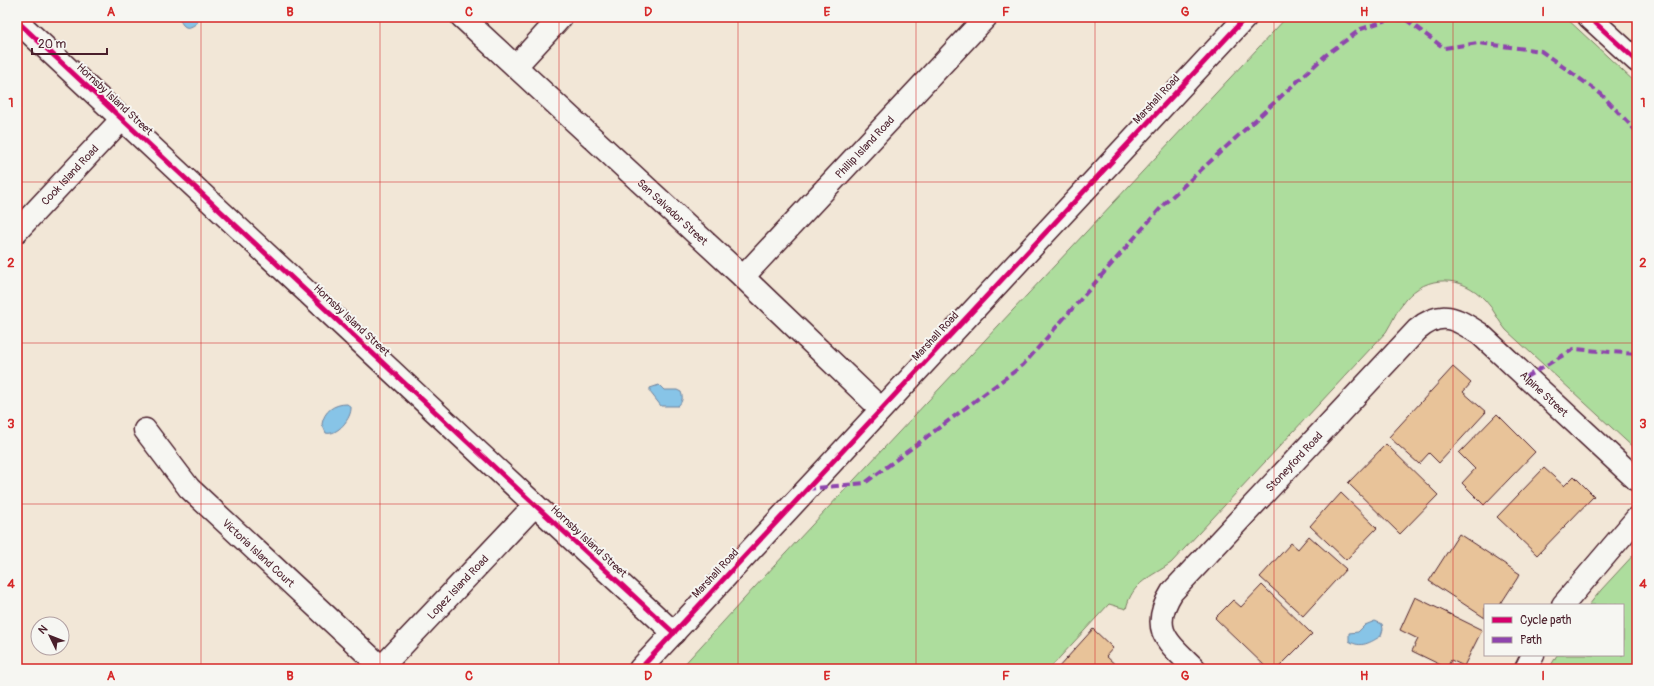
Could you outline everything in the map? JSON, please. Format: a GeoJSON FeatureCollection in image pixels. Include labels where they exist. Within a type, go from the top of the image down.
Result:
{"type":"FeatureCollection","features":[{"type":"Feature","properties":{"kind":"street","name":"San Salvador Street"},"geometry":{"type":"LineString","coordinates":[[462,17],[743,278],[881,409]]}},
{"type":"Feature","properties":{"kind":"street"},"geometry":{"type":"LineString","coordinates":[[516,66],[561,17]]}},
{"type":"Feature","properties":{"kind":"street","name":"Phillip Island Road"},"geometry":{"type":"LineString","coordinates":[[743,278],[986,17]]}},
{"type":"Feature","properties":{"kind":"street","name":"Marshall Road"},"geometry":{"type":"LineString","coordinates":[[640,669],[1246,17]]}},
{"type":"Feature","properties":{"kind":"street"},"geometry":{"type":"LineString","coordinates":[[1589,17],[1637,61]]}},
{"type":"Feature","properties":{"kind":"street","name":"Hornsby Island Street"},"geometry":{"type":"LineString","coordinates":[[17,21],[674,633]]}},
{"type":"Feature","properties":{"kind":"street","name":"Cook Island Road"},"geometry":{"type":"LineString","coordinates":[[17,231],[122,119]]}},
{"type":"Feature","properties":{"kind":"street","name":"Alpine Street"},"geometry":{"type":"LineString","coordinates":[[1446,317],[1456,319],[1480,334],[1637,480]]}},
{"type":"Feature","properties":{"kind":"street","name":"Stoneyford Road"},"geometry":{"type":"LineString","coordinates":[[1195,669],[1171,644],[1162,631],[1162,612],[1172,592],[1416,330],[1431,320],[1446,317]]}},
{"type":"Feature","properties":{"kind":"street","name":"Victoria Island Court"},"geometry":{"type":"LineString","coordinates":[[145,430],[189,488],[381,668]]}},
{"type":"Feature","properties":{"kind":"street","name":"Lopez Island Road"},"geometry":{"type":"LineString","coordinates":[[381,668],[535,505]]}},
{"type":"Feature","properties":{"kind":"street"},"geometry":{"type":"LineString","coordinates":[[1564,604],[1592,569],[1637,518]]}},
{"type":"Feature","properties":{"kind":"street"},"geometry":{"type":"LineString","coordinates":[[1526,669],[1532,656]]}},
{"type":"Feature","properties":{"kind":"green space"},"geometry":{"type":"Polygon","coordinates":[[[1287,17],[1565,17],[1637,84],[1637,451],[1506,330],[1485,300],[1476,292],[1455,282],[1434,282],[1414,292],[1405,300],[1386,332],[1171,563],[1143,581],[1138,586],[1133,592],[1126,609],[1109,604],[1049,669],[680,669],[797,541],[1287,17]]]}},
{"type":"Feature","properties":{"kind":"green space"},"geometry":{"type":"Polygon","coordinates":[[[1637,551],[1637,669],[1549,669],[1556,656],[1624,656],[1624,604],[1590,604],[1637,551]]]}},
{"type":"Feature","properties":{"kind":"water"},"geometry":{"type":"Polygon","coordinates":[[[179,17],[198,17],[197,23],[191,27],[186,27],[182,24],[179,17]]]}},
{"type":"Feature","properties":{"kind":"water"},"geometry":{"type":"Polygon","coordinates":[[[659,385],[664,390],[677,390],[681,392],[682,399],[678,406],[661,406],[650,392],[650,388],[659,385]]]}},
{"type":"Feature","properties":{"kind":"water"},"geometry":{"type":"Polygon","coordinates":[[[347,404],[351,407],[351,411],[346,421],[335,432],[326,433],[322,424],[327,412],[338,405],[347,404]]]}},
{"type":"Feature","properties":{"kind":"water"},"geometry":{"type":"Polygon","coordinates":[[[1375,621],[1382,624],[1383,629],[1381,636],[1362,645],[1349,641],[1349,633],[1358,632],[1365,625],[1375,621]]]}},
{"type":"Feature","properties":{"kind":"building"},"geometry":{"type":"Polygon","coordinates":[[[1453,367],[1471,383],[1463,392],[1486,412],[1439,463],[1429,453],[1419,464],[1389,437],[1453,367]]]}},
{"type":"Feature","properties":{"kind":"building"},"geometry":{"type":"Polygon","coordinates":[[[1497,414],[1535,452],[1484,505],[1462,483],[1475,469],[1459,453],[1497,414]]]}},
{"type":"Feature","properties":{"kind":"building"},"geometry":{"type":"Polygon","coordinates":[[[1386,444],[1438,495],[1400,534],[1348,483],[1386,444]]]}},
{"type":"Feature","properties":{"kind":"building"},"geometry":{"type":"Polygon","coordinates":[[[1544,468],[1564,486],[1574,476],[1594,496],[1537,555],[1497,517],[1544,468]]]}},
{"type":"Feature","properties":{"kind":"building"},"geometry":{"type":"Polygon","coordinates":[[[1341,493],[1377,528],[1346,560],[1310,526],[1341,493]]]}},
{"type":"Feature","properties":{"kind":"building"},"geometry":{"type":"Polygon","coordinates":[[[1459,534],[1520,574],[1501,604],[1484,604],[1484,617],[1429,581],[1459,534]]]}},
{"type":"Feature","properties":{"kind":"building"},"geometry":{"type":"Polygon","coordinates":[[[1309,536],[1346,569],[1303,616],[1260,577],[1291,543],[1298,549],[1309,536]]]}},
{"type":"Feature","properties":{"kind":"building"},"geometry":{"type":"Polygon","coordinates":[[[1262,585],[1312,634],[1277,669],[1268,669],[1215,618],[1233,600],[1241,607],[1262,585]]]}},
{"type":"Feature","properties":{"kind":"building"},"geometry":{"type":"Polygon","coordinates":[[[1415,597],[1482,630],[1464,666],[1451,660],[1447,668],[1412,651],[1418,639],[1400,630],[1415,597]]]}},
{"type":"Feature","properties":{"kind":"building"},"geometry":{"type":"Polygon","coordinates":[[[1093,629],[1113,648],[1106,656],[1120,669],[1057,669],[1093,629]]]}},
{"type":"Feature","properties":{"kind":"marked path"},"geometry":{"type":"LineString","coordinates":[[807,489],[865,483],[1023,365],[1165,203],[1326,55],[1361,29],[1387,20],[1405,19],[1444,48],[1478,43],[1541,51],[1601,94],[1637,132]]}},
{"type":"Feature","properties":{"kind":"marked path"},"geometry":{"type":"LineString","coordinates":[[1526,377],[1574,349],[1637,354]]}},
{"type":"Feature","properties":{"kind":"cycle path"},"geometry":{"type":"LineString","coordinates":[[640,669],[1246,17]]}},
{"type":"Feature","properties":{"kind":"cycle path"},"geometry":{"type":"LineString","coordinates":[[1589,17],[1637,61]]}},
{"type":"Feature","properties":{"kind":"cycle path"},"geometry":{"type":"LineString","coordinates":[[17,21],[674,633]]}}]}
